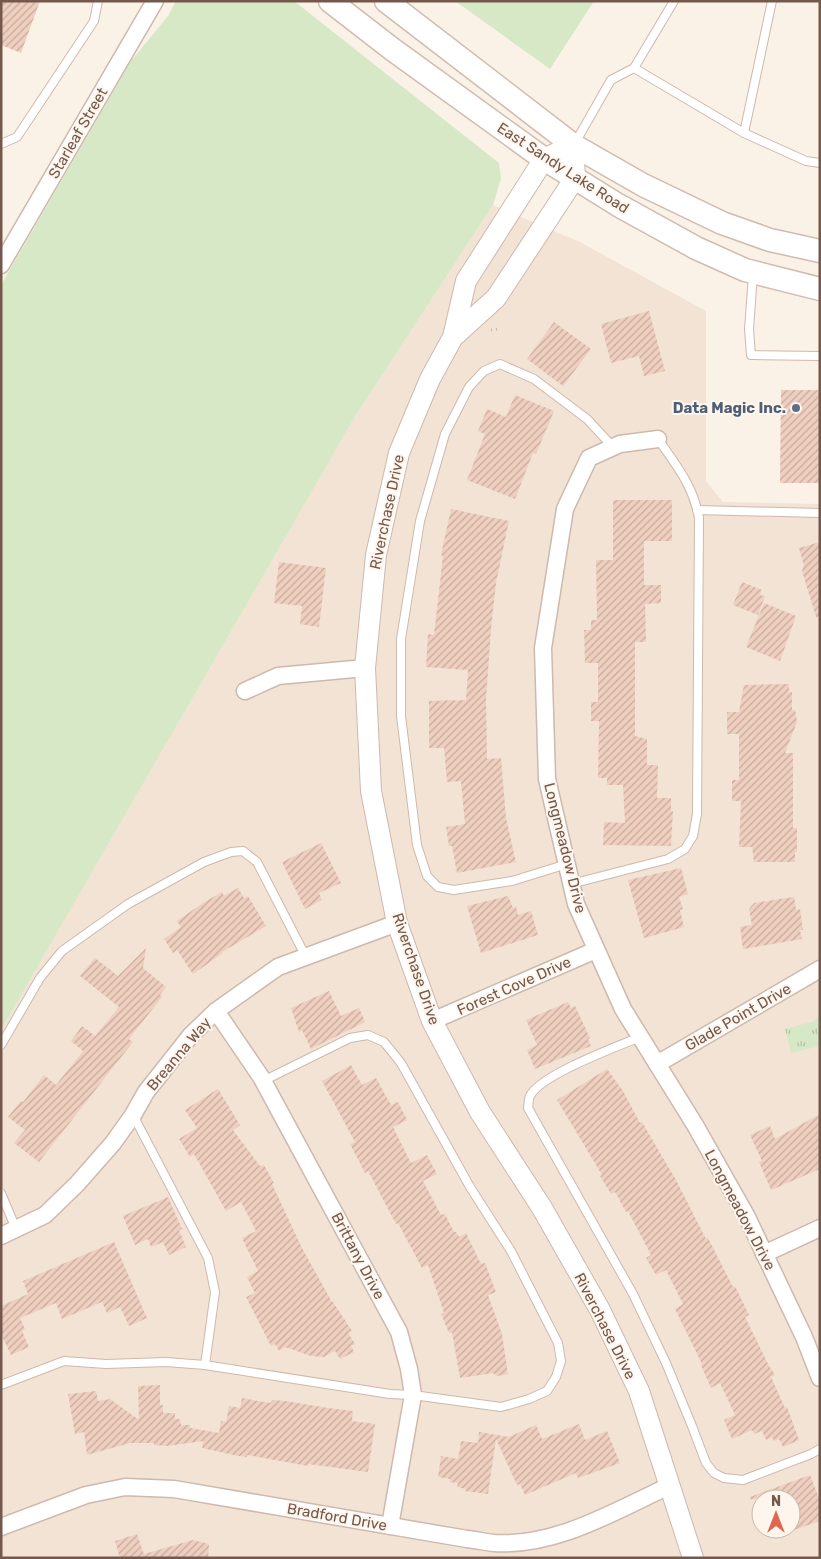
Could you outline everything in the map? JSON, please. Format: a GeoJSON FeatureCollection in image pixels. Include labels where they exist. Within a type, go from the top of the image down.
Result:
{"type":"FeatureCollection","features":[{"type":"Feature","properties":{"kind":"main road","name":"East Sandy Lake Road"},"geometry":{"type":"LineString","coordinates":[[330,1],[392,49],[544,159],[618,205],[696,248],[746,270],[820,289]]}},
{"type":"Feature","properties":{"kind":"main road","name":"East Sandy Lake Road"},"geometry":{"type":"LineString","coordinates":[[386,1],[574,145],[643,185],[722,223],[770,240],[820,251]]}},
{"type":"Feature","properties":{"kind":"street","name":"Starleaf Street"},"geometry":{"type":"LineString","coordinates":[[1,265],[9,245],[155,1]]}},
{"type":"Feature","properties":{"kind":"street"},"geometry":{"type":"LineString","coordinates":[[544,159],[574,145],[576,178]]}},
{"type":"Feature","properties":{"kind":"street","name":"Riverchase Drive"},"geometry":{"type":"LineString","coordinates":[[544,159],[466,281],[453,337],[430,379],[399,453],[376,555],[365,668],[370,791],[397,923],[432,1021],[480,1112],[542,1208],[600,1310],[638,1391],[693,1558]]}},
{"type":"Feature","properties":{"kind":"street","name":"Riverchase Drive"},"geometry":{"type":"LineString","coordinates":[[453,337],[496,298],[576,178]]}},
{"type":"Feature","properties":{"kind":"street","name":"Longmeadow Drive"},"geometry":{"type":"LineString","coordinates":[[658,439],[620,444],[589,458],[565,509],[542,648],[547,779],[576,904],[596,950],[623,1009],[695,1125],[747,1217],[804,1337],[820,1378]]}},
{"type":"Feature","properties":{"kind":"street"},"geometry":{"type":"LineString","coordinates":[[245,690],[278,676],[365,668]]}},
{"type":"Feature","properties":{"kind":"street","name":"Breanna Way"},"geometry":{"type":"LineString","coordinates":[[9,1232],[45,1215],[77,1184],[113,1143],[133,1116],[146,1092],[191,1035],[216,1012],[278,968],[397,923]]}},
{"type":"Feature","properties":{"kind":"street","name":"Forest Cove Drive"},"geometry":{"type":"LineString","coordinates":[[432,1021],[596,950]]}},
{"type":"Feature","properties":{"kind":"street","name":"Glade Point Drive"},"geometry":{"type":"LineString","coordinates":[[657,1064],[820,969]]}},
{"type":"Feature","properties":{"kind":"street","name":"Brittany Drive"},"geometry":{"type":"LineString","coordinates":[[216,1012],[263,1081],[399,1332],[409,1369],[413,1395],[390,1526]]}},
{"type":"Feature","properties":{"kind":"street"},"geometry":{"type":"LineString","coordinates":[[764,1254],[820,1228]]}},
{"type":"Feature","properties":{"kind":"street","name":"Bradford Drive"},"geometry":{"type":"LineString","coordinates":[[1,1528],[86,1495],[125,1487],[174,1489],[495,1543],[528,1541],[558,1534],[596,1521],[669,1486]]}},
{"type":"Feature","properties":{"kind":"lane"},"geometry":{"type":"LineString","coordinates":[[1,144],[17,137],[94,21],[98,1]]}},
{"type":"Feature","properties":{"kind":"lane"},"geometry":{"type":"LineString","coordinates":[[574,145],[611,80],[634,68],[674,1]]}},
{"type":"Feature","properties":{"kind":"lane"},"geometry":{"type":"LineString","coordinates":[[744,133],[772,1]]}},
{"type":"Feature","properties":{"kind":"lane"},"geometry":{"type":"LineString","coordinates":[[634,68],[744,133],[806,161],[820,163]]}},
{"type":"Feature","properties":{"kind":"lane"},"geometry":{"type":"LineString","coordinates":[[753,272],[749,329],[750,355],[820,356]]}},
{"type":"Feature","properties":{"kind":"lane"},"geometry":{"type":"LineString","coordinates":[[567,864],[512,881],[454,890],[438,887],[427,876],[417,845],[401,716],[402,639],[420,521],[445,434],[469,387],[484,371],[500,364],[534,379],[588,419],[613,447]]}},
{"type":"Feature","properties":{"kind":"lane"},"geometry":{"type":"LineString","coordinates":[[571,884],[668,859],[685,849],[693,836],[697,814],[699,518],[695,500],[687,480],[658,439]]}},
{"type":"Feature","properties":{"kind":"lane"},"geometry":{"type":"LineString","coordinates":[[697,510],[820,513]]}},
{"type":"Feature","properties":{"kind":"lane"},"geometry":{"type":"LineString","coordinates":[[1,1045],[40,978],[62,951],[128,904],[204,862],[231,852],[243,851],[257,862],[306,957]]}},
{"type":"Feature","properties":{"kind":"lane"},"geometry":{"type":"LineString","coordinates":[[1,1386],[64,1361],[106,1364],[166,1362],[205,1365],[390,1394],[413,1395],[502,1407],[529,1399],[547,1391],[556,1378],[561,1361],[558,1343],[511,1251],[470,1187],[401,1063],[384,1042],[368,1035],[350,1038],[263,1081]]}},
{"type":"Feature","properties":{"kind":"lane"},"geometry":{"type":"LineString","coordinates":[[640,1037],[558,1073],[540,1085],[529,1097],[528,1108],[633,1294],[670,1372],[706,1463],[714,1472],[724,1478],[743,1480],[820,1449]]}},
{"type":"Feature","properties":{"kind":"lane"},"geometry":{"type":"LineString","coordinates":[[133,1116],[208,1258],[215,1292],[205,1365]]}},
{"type":"Feature","properties":{"kind":"lane"},"geometry":{"type":"LineString","coordinates":[[1,1192],[9,1232]]}},
{"type":"Feature","properties":{"kind":"shaded area"},"geometry":{"type":"Polygon","coordinates":[[[493,205],[580,242],[706,311],[706,481],[723,502],[820,504],[820,1558],[1,1558],[1,1030],[356,415],[493,205]]]}},
{"type":"Feature","properties":{"kind":"green space"},"geometry":{"type":"Polygon","coordinates":[[[176,1],[294,1],[499,163],[501,178],[493,205],[356,415],[1,1030],[1,285],[131,61],[168,16],[176,1]]]}},
{"type":"Feature","properties":{"kind":"green space"},"geometry":{"type":"Polygon","coordinates":[[[455,1],[594,1],[550,69],[455,1]]]}},
{"type":"Feature","properties":{"kind":"green space"},"geometry":{"type":"Polygon","coordinates":[[[820,1017],[820,1046],[791,1053],[785,1029],[815,1021],[816,1018],[820,1017]]]}},
{"type":"Feature","properties":{"kind":"building"},"geometry":{"type":"Polygon","coordinates":[[[1,1],[40,1],[21,53],[1,45],[1,1]]]}},
{"type":"Feature","properties":{"kind":"building"},"geometry":{"type":"Polygon","coordinates":[[[649,311],[665,371],[644,376],[639,356],[611,363],[601,324],[649,311]]]}},
{"type":"Feature","properties":{"kind":"building"},"geometry":{"type":"Polygon","coordinates":[[[554,322],[591,349],[563,386],[527,359],[554,322]]]}},
{"type":"Feature","properties":{"kind":"building"},"geometry":{"type":"Polygon","coordinates":[[[781,390],[820,390],[820,483],[780,483],[781,390]]]}},
{"type":"Feature","properties":{"kind":"building"},"geometry":{"type":"Polygon","coordinates":[[[515,395],[554,411],[536,454],[533,453],[515,499],[467,480],[485,434],[478,431],[487,409],[506,417],[515,395]]]}},
{"type":"Feature","properties":{"kind":"building"},"geometry":{"type":"Polygon","coordinates":[[[613,500],[672,500],[672,541],[644,541],[644,585],[661,585],[661,603],[645,604],[646,642],[635,642],[635,736],[647,739],[647,765],[658,765],[657,798],[671,798],[671,811],[673,811],[671,846],[603,845],[604,822],[625,823],[623,785],[607,785],[607,778],[598,778],[599,721],[591,721],[591,702],[598,702],[598,663],[585,663],[584,630],[591,630],[591,620],[597,620],[596,560],[613,560],[613,500]]]}},
{"type":"Feature","properties":{"kind":"building"},"geometry":{"type":"Polygon","coordinates":[[[451,509],[509,521],[496,583],[491,629],[486,699],[487,759],[501,758],[506,818],[516,862],[457,873],[452,846],[449,846],[446,827],[465,824],[461,781],[447,782],[444,748],[429,748],[429,701],[466,700],[468,670],[426,667],[428,634],[434,635],[443,556],[441,555],[451,509]]]}},
{"type":"Feature","properties":{"kind":"building"},"geometry":{"type":"Polygon","coordinates":[[[820,542],[820,617],[816,617],[802,571],[804,566],[799,548],[820,542]]]}},
{"type":"Feature","properties":{"kind":"building"},"geometry":{"type":"Polygon","coordinates":[[[279,562],[326,568],[319,627],[300,624],[302,606],[274,603],[279,562]]]}},
{"type":"Feature","properties":{"kind":"building"},"geometry":{"type":"Polygon","coordinates":[[[742,582],[762,590],[760,595],[765,596],[758,615],[733,605],[742,582]]]}},
{"type":"Feature","properties":{"kind":"building"},"geometry":{"type":"Polygon","coordinates":[[[764,603],[796,616],[780,661],[746,647],[764,603]]]}},
{"type":"Feature","properties":{"kind":"building"},"geometry":{"type":"Polygon","coordinates":[[[789,684],[789,692],[792,692],[792,710],[795,710],[797,722],[785,753],[793,753],[793,828],[797,828],[797,852],[795,852],[795,862],[754,862],[752,847],[739,847],[741,801],[732,801],[732,780],[739,780],[739,734],[727,734],[727,712],[739,712],[744,685],[789,684]]]}},
{"type":"Feature","properties":{"kind":"building"},"geometry":{"type":"Polygon","coordinates":[[[321,843],[341,883],[319,893],[322,900],[305,909],[282,862],[321,843]]]}},
{"type":"Feature","properties":{"kind":"building"},"geometry":{"type":"Polygon","coordinates":[[[681,868],[688,894],[679,897],[683,909],[680,910],[684,927],[644,938],[628,880],[681,868]]]}},
{"type":"Feature","properties":{"kind":"building"},"geometry":{"type":"Polygon","coordinates":[[[238,888],[244,898],[248,896],[266,926],[222,952],[193,974],[177,950],[173,953],[164,939],[181,927],[177,921],[203,903],[222,892],[224,896],[238,888]]]}},
{"type":"Feature","properties":{"kind":"building"},"geometry":{"type":"Polygon","coordinates":[[[508,896],[513,908],[516,907],[518,915],[531,911],[538,935],[481,953],[467,906],[508,896]]]}},
{"type":"Feature","properties":{"kind":"building"},"geometry":{"type":"Polygon","coordinates":[[[794,897],[796,910],[800,909],[803,930],[800,930],[802,939],[743,949],[740,927],[752,925],[749,909],[754,903],[794,897]]]}},
{"type":"Feature","properties":{"kind":"building"},"geometry":{"type":"Polygon","coordinates":[[[146,948],[143,968],[166,987],[160,995],[162,997],[129,1039],[133,1042],[39,1162],[14,1143],[25,1130],[8,1117],[21,1101],[23,1102],[44,1075],[56,1085],[83,1051],[71,1041],[82,1026],[95,1036],[119,1007],[80,976],[95,958],[118,976],[146,948]]]}},
{"type":"Feature","properties":{"kind":"building"},"geometry":{"type":"Polygon","coordinates":[[[329,991],[341,1016],[359,1008],[365,1022],[311,1049],[302,1030],[299,1032],[291,1008],[329,991]]]}},
{"type":"Feature","properties":{"kind":"building"},"geometry":{"type":"Polygon","coordinates":[[[568,1002],[571,1008],[575,1006],[590,1038],[588,1039],[591,1046],[535,1069],[527,1050],[537,1045],[526,1020],[568,1002]]]}},
{"type":"Feature","properties":{"kind":"building"},"geometry":{"type":"Polygon","coordinates":[[[351,1065],[362,1085],[376,1078],[391,1105],[398,1102],[407,1120],[393,1127],[411,1163],[427,1155],[437,1174],[423,1181],[441,1215],[445,1214],[454,1232],[459,1237],[466,1233],[481,1264],[485,1263],[496,1292],[488,1295],[502,1334],[508,1374],[497,1376],[493,1373],[460,1378],[452,1332],[449,1333],[441,1314],[444,1313],[428,1265],[422,1268],[368,1171],[365,1173],[350,1144],[355,1142],[322,1081],[351,1065]]]}},
{"type":"Feature","properties":{"kind":"building"},"geometry":{"type":"Polygon","coordinates":[[[607,1069],[623,1091],[640,1123],[642,1122],[676,1180],[706,1239],[708,1238],[733,1287],[735,1286],[749,1315],[745,1317],[775,1375],[771,1377],[785,1408],[787,1407],[799,1440],[783,1447],[779,1439],[774,1441],[772,1437],[766,1440],[762,1431],[754,1434],[752,1430],[732,1439],[724,1420],[735,1415],[720,1383],[711,1388],[702,1364],[675,1309],[683,1304],[666,1270],[656,1275],[646,1258],[651,1255],[628,1211],[626,1212],[615,1192],[611,1194],[600,1176],[602,1175],[557,1100],[607,1069]]]}},
{"type":"Feature","properties":{"kind":"building"},"geometry":{"type":"Polygon","coordinates":[[[218,1089],[240,1125],[233,1130],[260,1166],[264,1165],[274,1183],[272,1184],[302,1248],[332,1302],[352,1331],[348,1333],[355,1344],[351,1346],[354,1352],[340,1359],[335,1351],[324,1357],[311,1356],[285,1347],[279,1351],[275,1344],[271,1346],[246,1297],[255,1293],[247,1277],[258,1271],[242,1238],[256,1231],[241,1202],[226,1211],[194,1154],[190,1157],[179,1139],[197,1128],[185,1110],[218,1089]]]}},
{"type":"Feature","properties":{"kind":"building"},"geometry":{"type":"Polygon","coordinates":[[[820,1114],[820,1169],[771,1190],[759,1162],[762,1161],[750,1135],[770,1126],[775,1139],[820,1114]]]}},
{"type":"Feature","properties":{"kind":"building"},"geometry":{"type":"Polygon","coordinates":[[[168,1197],[182,1229],[179,1230],[186,1247],[169,1255],[163,1242],[151,1247],[148,1239],[135,1245],[123,1216],[168,1197]]]}},
{"type":"Feature","properties":{"kind":"building"},"geometry":{"type":"Polygon","coordinates":[[[114,1242],[147,1318],[129,1326],[120,1307],[107,1313],[102,1302],[62,1319],[56,1303],[20,1318],[25,1329],[22,1331],[29,1347],[11,1355],[1,1334],[1,1306],[28,1294],[23,1281],[114,1242]]]}},
{"type":"Feature","properties":{"kind":"building"},"geometry":{"type":"Polygon","coordinates":[[[160,1385],[160,1405],[163,1405],[163,1413],[175,1413],[175,1419],[180,1419],[181,1425],[190,1425],[190,1428],[219,1433],[221,1421],[226,1422],[229,1406],[240,1408],[242,1398],[270,1403],[273,1400],[285,1401],[353,1411],[352,1421],[375,1424],[368,1472],[308,1464],[308,1466],[247,1455],[247,1457],[238,1456],[202,1448],[203,1441],[167,1446],[154,1445],[154,1443],[130,1443],[87,1455],[84,1432],[75,1434],[68,1394],[96,1391],[98,1401],[110,1399],[139,1420],[138,1386],[160,1385]]]}},
{"type":"Feature","properties":{"kind":"building"},"geometry":{"type":"Polygon","coordinates":[[[579,1424],[585,1440],[607,1431],[620,1463],[578,1478],[576,1473],[525,1495],[520,1484],[517,1485],[496,1439],[488,1494],[465,1491],[466,1489],[457,1487],[458,1483],[450,1482],[450,1479],[438,1477],[441,1456],[458,1459],[461,1441],[478,1443],[479,1432],[509,1437],[536,1425],[542,1439],[579,1424]]]}},
{"type":"Feature","properties":{"kind":"building"},"geometry":{"type":"Polygon","coordinates":[[[810,1475],[820,1501],[820,1521],[801,1528],[801,1489],[772,1489],[810,1475]]]}},
{"type":"Feature","properties":{"kind":"building"},"geometry":{"type":"Polygon","coordinates":[[[137,1534],[144,1554],[193,1540],[209,1544],[208,1558],[120,1558],[115,1541],[137,1534]]]}},
{"type":"Feature","properties":{"kind":"place","name":"Data Magic Inc."},"geometry":{"type":"Point","coordinates":[796,408]}}]}
